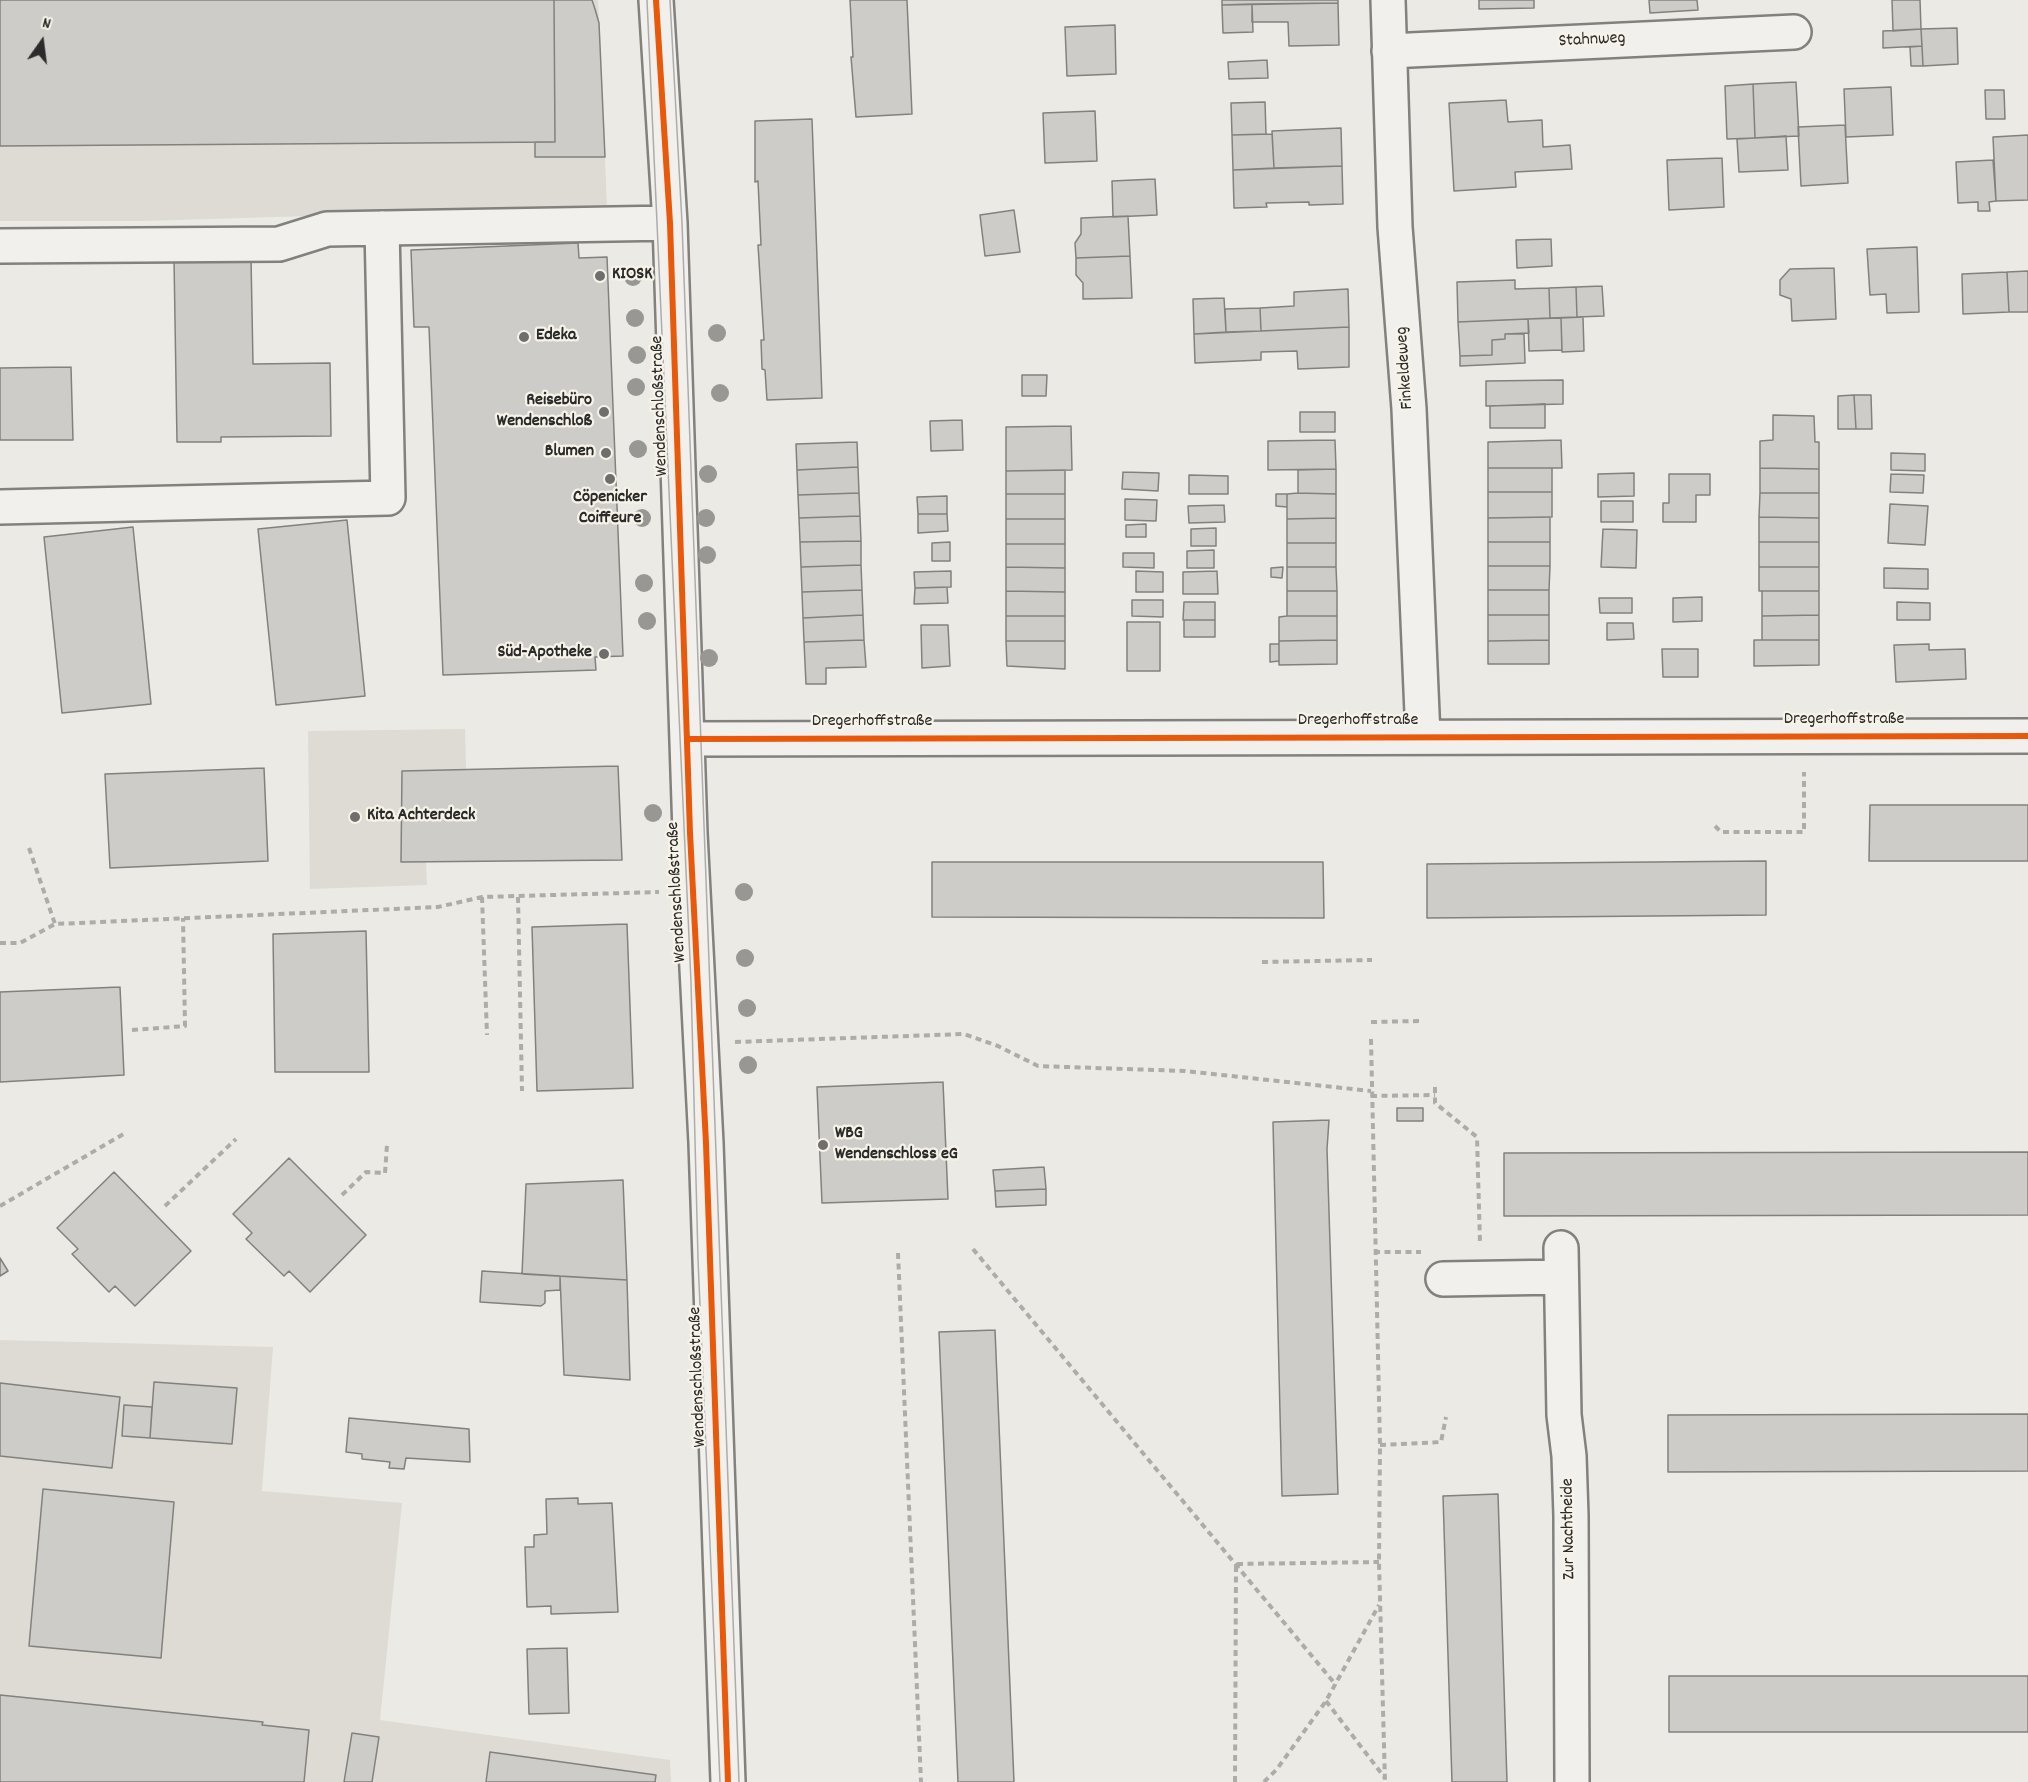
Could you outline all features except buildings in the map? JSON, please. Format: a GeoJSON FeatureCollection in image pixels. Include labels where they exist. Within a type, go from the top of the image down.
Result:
{"type":"FeatureCollection","features":[{"type":"Feature","properties":{"kind":"street","name":"Wendenschloßstraße"},"geometry":{"type":"LineString","coordinates":[[657,0],[670,223],[687,739],[706,1149],[728,1782]]}},
{"type":"Feature","properties":{"kind":"street","name":"Finkeldeweg"},"geometry":{"type":"LineString","coordinates":[[1389,0],[1395,227],[1409,410],[1423,737]]}},
{"type":"Feature","properties":{"kind":"street","name":"Stahnweg"},"geometry":{"type":"LineString","coordinates":[[1389,51],[1794,32]]}},
{"type":"Feature","properties":{"kind":"street"},"geometry":{"type":"LineString","coordinates":[[0,246],[279,244],[327,230],[670,223]]}},
{"type":"Feature","properties":{"kind":"street"},"geometry":{"type":"LineString","coordinates":[[0,507],[388,498],[382,228]]}},
{"type":"Feature","properties":{"kind":"street","name":"Dregerhoffstraße"},"geometry":{"type":"LineString","coordinates":[[687,739],[2028,736]]}},
{"type":"Feature","properties":{"kind":"street","name":"Zur Nachtheide"},"geometry":{"type":"LineString","coordinates":[[1443,1279],[1561,1263],[1564,1415],[1569,1456],[1571,1516],[1572,1782]]}},
{"type":"Feature","properties":{"kind":"path"},"geometry":{"type":"LineString","coordinates":[[1715,826],[1721,832],[1804,832],[1803,736]]}},
{"type":"Feature","properties":{"kind":"path"},"geometry":{"type":"LineString","coordinates":[[29,848],[55,924]]}},
{"type":"Feature","properties":{"kind":"path"},"geometry":{"type":"LineString","coordinates":[[0,943],[20,943],[55,924],[438,907],[482,897],[693,891]]}},
{"type":"Feature","properties":{"kind":"path"},"geometry":{"type":"LineString","coordinates":[[482,897],[487,1035]]}},
{"type":"Feature","properties":{"kind":"path"},"geometry":{"type":"LineString","coordinates":[[518,897],[522,1091]]}},
{"type":"Feature","properties":{"kind":"path"},"geometry":{"type":"LineString","coordinates":[[132,1030],[185,1026],[183,918]]}},
{"type":"Feature","properties":{"kind":"path"},"geometry":{"type":"LineString","coordinates":[[1262,962],[1372,960]]}},
{"type":"Feature","properties":{"kind":"path"},"geometry":{"type":"LineString","coordinates":[[1371,1022],[1421,1021]]}},
{"type":"Feature","properties":{"kind":"path"},"geometry":{"type":"LineString","coordinates":[[729,1042],[964,1034],[998,1046],[1038,1066],[1185,1071],[1371,1093],[1436,1095]]}},
{"type":"Feature","properties":{"kind":"path"},"geometry":{"type":"LineString","coordinates":[[1371,1039],[1380,1445],[1379,1562],[1385,1780]]}},
{"type":"Feature","properties":{"kind":"path"},"geometry":{"type":"LineString","coordinates":[[1435,1087],[1435,1103],[1477,1137],[1480,1250]]}},
{"type":"Feature","properties":{"kind":"path"},"geometry":{"type":"LineString","coordinates":[[0,1206],[126,1132]]}},
{"type":"Feature","properties":{"kind":"path"},"geometry":{"type":"LineString","coordinates":[[165,1206],[236,1139]]}},
{"type":"Feature","properties":{"kind":"path"},"geometry":{"type":"LineString","coordinates":[[342,1195],[366,1172],[385,1173],[387,1145]]}},
{"type":"Feature","properties":{"kind":"path"},"geometry":{"type":"LineString","coordinates":[[973,1249],[1336,1685]]}},
{"type":"Feature","properties":{"kind":"path"},"geometry":{"type":"LineString","coordinates":[[898,1253],[921,1782]]}},
{"type":"Feature","properties":{"kind":"path"},"geometry":{"type":"LineString","coordinates":[[1380,1445],[1441,1442],[1446,1417]]}},
{"type":"Feature","properties":{"kind":"path"},"geometry":{"type":"LineString","coordinates":[[1236,1564],[1379,1562]]}},
{"type":"Feature","properties":{"kind":"path"},"geometry":{"type":"LineString","coordinates":[[1235,1782],[1236,1564]]}},
{"type":"Feature","properties":{"kind":"path"},"geometry":{"type":"LineString","coordinates":[[1263,1782],[1276,1769],[1326,1701],[1380,1603]]}},
{"type":"Feature","properties":{"kind":"path"},"geometry":{"type":"LineString","coordinates":[[1326,1701],[1385,1780]]}},
{"type":"Feature","properties":{"kind":"shaded area"},"geometry":{"type":"Polygon","coordinates":[[[0,0],[598,0],[607,207],[144,221],[0,221],[0,0]]]}},
{"type":"Feature","properties":{"kind":"shaded area","name":"Kita Achterdeck"},"geometry":{"type":"Polygon","coordinates":[[[465,729],[466,770],[402,772],[401,862],[426,862],[427,885],[310,889],[308,731],[465,729]]]}},
{"type":"Feature","properties":{"kind":"shaded area"},"geometry":{"type":"Polygon","coordinates":[[[0,1340],[273,1347],[262,1491],[402,1503],[380,1720],[670,1760],[671,1782],[0,1782],[0,1340]]]}},
{"type":"Feature","properties":{"kind":"tram line"},"geometry":{"type":"LineString","coordinates":[[647,0],[691,982],[698,1259],[720,1782]]}},
{"type":"Feature","properties":{"kind":"tram line"},"geometry":{"type":"LineString","coordinates":[[670,0],[682,223],[739,1782]]}},
{"type":"Feature","properties":{"kind":"cycle path"},"geometry":{"type":"LineString","coordinates":[[656,0],[670,223],[690,833],[706,1143],[728,1782]]}},
{"type":"Feature","properties":{"kind":"cycle path"},"geometry":{"type":"LineString","coordinates":[[687,739],[2028,736]]}},
{"type":"Feature","properties":{"kind":"place","name":"KIOSK"},"geometry":{"type":"Point","coordinates":[600,276]}},
{"type":"Feature","properties":{"kind":"place","name":"Edeka"},"geometry":{"type":"Point","coordinates":[524,337]}},
{"type":"Feature","properties":{"kind":"place","name":"Reisebüro Wendenschloß"},"geometry":{"type":"Point","coordinates":[604,412]}},
{"type":"Feature","properties":{"kind":"place","name":"Blumen"},"geometry":{"type":"Point","coordinates":[606,453]}},
{"type":"Feature","properties":{"kind":"place","name":"Cöpenicker Coiffeure"},"geometry":{"type":"Point","coordinates":[610,479]}},
{"type":"Feature","properties":{"kind":"place","name":"Süd-Apotheke"},"geometry":{"type":"Point","coordinates":[604,654]}},
{"type":"Feature","properties":{"kind":"place","name":"Kita Achterdeck"},"geometry":{"type":"Point","coordinates":[355,817]}},
{"type":"Feature","properties":{"kind":"place","name":"WBG Wendenschloss eG"},"geometry":{"type":"Point","coordinates":[823,1145]}}]}
